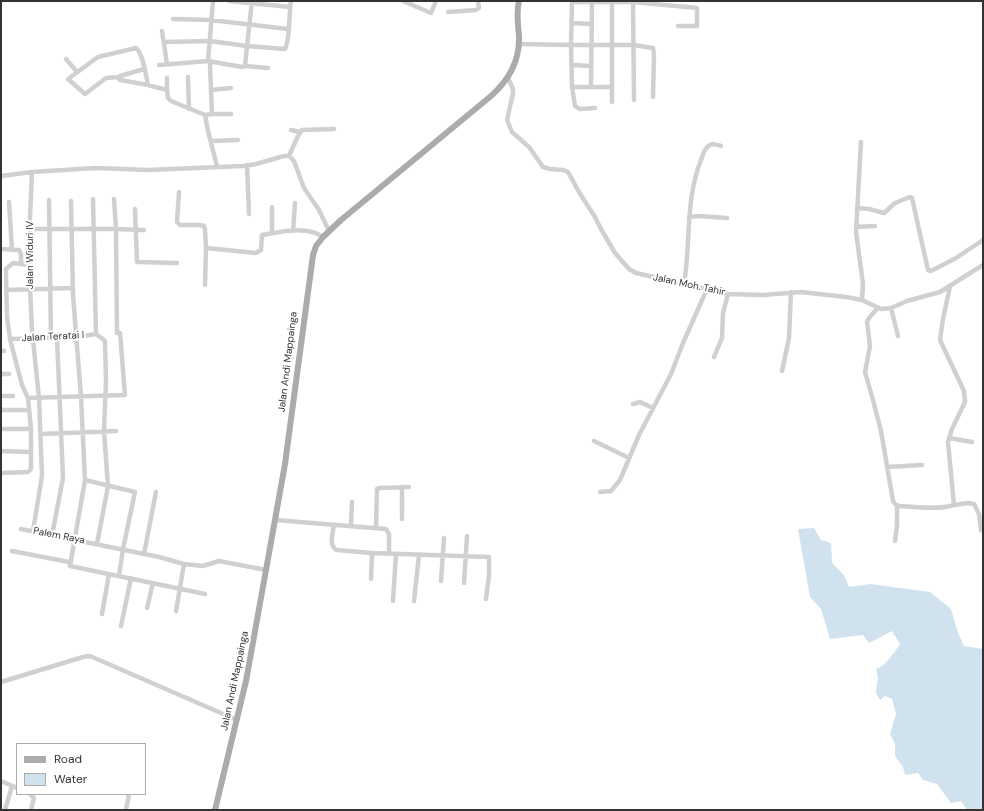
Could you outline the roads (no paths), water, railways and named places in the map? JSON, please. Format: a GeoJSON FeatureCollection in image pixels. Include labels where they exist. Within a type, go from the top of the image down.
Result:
{"type":"FeatureCollection","features":[{"type":"Feature","properties":{"kind":"main road","name":"Jalan Andi Mappainga"},"geometry":{"type":"LineString","coordinates":[[215,810],[246,681],[275,520],[292,415],[314,251],[328,231],[490,96],[508,78],[515,65],[519,44],[517,11],[519,1]]}},
{"type":"Feature","properties":{"kind":"street"},"geometry":{"type":"LineString","coordinates":[[212,114],[209,63],[213,1]]}},
{"type":"Feature","properties":{"kind":"street"},"geometry":{"type":"LineString","coordinates":[[229,1],[252,2],[290,7]]}},
{"type":"Feature","properties":{"kind":"street"},"geometry":{"type":"LineString","coordinates":[[164,42],[210,41],[285,49],[291,1]]}},
{"type":"Feature","properties":{"kind":"street"},"geometry":{"type":"LineString","coordinates":[[403,1],[431,13],[436,1]]}},
{"type":"Feature","properties":{"kind":"street"},"geometry":{"type":"LineString","coordinates":[[448,12],[476,10],[478,8],[478,1]]}},
{"type":"Feature","properties":{"kind":"street"},"geometry":{"type":"LineString","coordinates":[[245,66],[252,2]]}},
{"type":"Feature","properties":{"kind":"street"},"geometry":{"type":"LineString","coordinates":[[595,108],[580,109],[575,106],[572,87],[572,2],[635,2],[697,8],[697,26],[678,26]]}},
{"type":"Feature","properties":{"kind":"street"},"geometry":{"type":"LineString","coordinates":[[612,2],[612,102]]}},
{"type":"Feature","properties":{"kind":"street"},"geometry":{"type":"LineString","coordinates":[[634,100],[635,2]]}},
{"type":"Feature","properties":{"kind":"street"},"geometry":{"type":"LineString","coordinates":[[591,87],[592,3]]}},
{"type":"Feature","properties":{"kind":"street"},"geometry":{"type":"LineString","coordinates":[[173,19],[211,20],[288,29]]}},
{"type":"Feature","properties":{"kind":"street"},"geometry":{"type":"LineString","coordinates":[[572,23],[591,24]]}},
{"type":"Feature","properties":{"kind":"street"},"geometry":{"type":"LineString","coordinates":[[162,31],[167,64]]}},
{"type":"Feature","properties":{"kind":"street"},"geometry":{"type":"LineString","coordinates":[[519,44],[634,45],[650,47],[654,51],[653,97]]}},
{"type":"Feature","properties":{"kind":"street"},"geometry":{"type":"LineString","coordinates":[[144,70],[119,77],[106,78],[85,94],[68,79],[98,57],[134,48],[139,50],[148,85]]}},
{"type":"Feature","properties":{"kind":"street"},"geometry":{"type":"LineString","coordinates":[[66,59],[77,72]]}},
{"type":"Feature","properties":{"kind":"street"},"geometry":{"type":"LineString","coordinates":[[159,65],[209,63],[268,68]]}},
{"type":"Feature","properties":{"kind":"street"},"geometry":{"type":"LineString","coordinates":[[572,65],[591,66]]}},
{"type":"Feature","properties":{"kind":"street"},"geometry":{"type":"LineString","coordinates":[[119,77],[120,80],[167,90]]}},
{"type":"Feature","properties":{"kind":"street"},"geometry":{"type":"LineString","coordinates":[[188,77],[189,109]]}},
{"type":"Feature","properties":{"kind":"street"},"geometry":{"type":"LineString","coordinates":[[167,78],[168,98],[171,101],[205,115],[231,114]]}},
{"type":"Feature","properties":{"kind":"street","name":"Jalan Moh. Tahir"},"geometry":{"type":"LineString","coordinates":[[508,78],[513,93],[507,120],[512,132],[529,147],[543,167],[568,172],[595,217],[607,241],[622,262],[636,273],[728,294],[763,295],[791,292],[846,297],[862,300],[878,309]]}},
{"type":"Feature","properties":{"kind":"street"},"geometry":{"type":"LineString","coordinates":[[572,87],[612,87]]}},
{"type":"Feature","properties":{"kind":"street"},"geometry":{"type":"LineString","coordinates":[[211,90],[231,88]]}},
{"type":"Feature","properties":{"kind":"street"},"geometry":{"type":"LineString","coordinates":[[205,115],[217,166]]}},
{"type":"Feature","properties":{"kind":"street"},"geometry":{"type":"LineString","coordinates":[[289,156],[300,132],[304,129],[334,129]]}},
{"type":"Feature","properties":{"kind":"street"},"geometry":{"type":"LineString","coordinates":[[291,130],[300,132]]}},
{"type":"Feature","properties":{"kind":"street"},"geometry":{"type":"LineString","coordinates":[[212,141],[238,140]]}},
{"type":"Feature","properties":{"kind":"street"},"geometry":{"type":"LineString","coordinates":[[860,142],[856,227],[858,255],[863,284],[862,300]]}},
{"type":"Feature","properties":{"kind":"street"},"geometry":{"type":"LineString","coordinates":[[684,284],[693,183],[704,152],[710,144],[722,146]]}},
{"type":"Feature","properties":{"kind":"street"},"geometry":{"type":"LineString","coordinates":[[1,176],[32,172],[107,168],[148,170],[247,165],[289,156],[294,161],[304,188],[319,210],[328,231]]}},
{"type":"Feature","properties":{"kind":"street"},"geometry":{"type":"LineString","coordinates":[[247,165],[249,214]]}},
{"type":"Feature","properties":{"kind":"street","name":"Jalan Widuri IV"},"geometry":{"type":"LineString","coordinates":[[32,172],[29,265],[32,339],[40,398],[42,481],[33,531]]}},
{"type":"Feature","properties":{"kind":"street"},"geometry":{"type":"LineString","coordinates":[[179,192],[177,222],[180,225],[204,226],[205,229],[205,285]]}},
{"type":"Feature","properties":{"kind":"street"},"geometry":{"type":"LineString","coordinates":[[857,208],[869,209],[884,213],[895,203],[910,197],[912,198],[928,270],[931,271],[956,258],[983,240]]}},
{"type":"Feature","properties":{"kind":"street"},"geometry":{"type":"LineString","coordinates":[[93,199],[96,334],[104,340],[106,380],[104,431],[108,486],[97,544]]}},
{"type":"Feature","properties":{"kind":"street"},"geometry":{"type":"LineString","coordinates":[[28,398],[125,395],[120,333],[117,333],[116,229],[114,199]]}},
{"type":"Feature","properties":{"kind":"street"},"geometry":{"type":"LineString","coordinates":[[49,200],[51,338]]}},
{"type":"Feature","properties":{"kind":"street"},"geometry":{"type":"LineString","coordinates":[[69,562],[85,480],[81,397],[73,295],[73,229],[71,201]]}},
{"type":"Feature","properties":{"kind":"street"},"geometry":{"type":"LineString","coordinates":[[9,202],[12,250]]}},
{"type":"Feature","properties":{"kind":"street"},"geometry":{"type":"LineString","coordinates":[[293,230],[295,203]]}},
{"type":"Feature","properties":{"kind":"street"},"geometry":{"type":"LineString","coordinates":[[272,207],[272,233]]}},
{"type":"Feature","properties":{"kind":"street"},"geometry":{"type":"LineString","coordinates":[[135,209],[137,262],[177,263]]}},
{"type":"Feature","properties":{"kind":"street"},"geometry":{"type":"LineString","coordinates":[[689,217],[698,216],[727,218]]}},
{"type":"Feature","properties":{"kind":"street"},"geometry":{"type":"LineString","coordinates":[[856,227],[875,226]]}},
{"type":"Feature","properties":{"kind":"street"},"geometry":{"type":"LineString","coordinates":[[29,229],[144,230]]}},
{"type":"Feature","properties":{"kind":"street"},"geometry":{"type":"LineString","coordinates":[[206,248],[257,253],[261,250],[262,235],[293,230],[314,232],[323,237]]}},
{"type":"Feature","properties":{"kind":"street"},"geometry":{"type":"LineString","coordinates":[[1,249],[20,251],[21,264]]}},
{"type":"Feature","properties":{"kind":"street"},"geometry":{"type":"LineString","coordinates":[[1,473],[29,472],[31,469],[31,429],[28,398],[22,385],[10,339],[4,269],[13,263],[29,265]]}},
{"type":"Feature","properties":{"kind":"street"},"geometry":{"type":"LineString","coordinates":[[895,541],[897,505],[893,501],[888,467],[875,408],[865,372],[870,346],[867,322],[878,309],[891,308],[912,299],[936,294],[983,265]]}},
{"type":"Feature","properties":{"kind":"street"},"geometry":{"type":"LineString","coordinates":[[950,286],[940,340],[964,391],[966,400],[949,438],[948,446],[954,505]]}},
{"type":"Feature","properties":{"kind":"street"},"geometry":{"type":"LineString","coordinates":[[7,290],[73,288]]}},
{"type":"Feature","properties":{"kind":"street"},"geometry":{"type":"LineString","coordinates":[[600,492],[611,491],[620,480],[653,408],[671,374],[707,289]]}},
{"type":"Feature","properties":{"kind":"street"},"geometry":{"type":"LineString","coordinates":[[782,371],[789,338],[791,292]]}},
{"type":"Feature","properties":{"kind":"street"},"geometry":{"type":"LineString","coordinates":[[714,357],[722,338],[723,313],[728,294]]}},
{"type":"Feature","properties":{"kind":"street"},"geometry":{"type":"LineString","coordinates":[[891,308],[898,336]]}},
{"type":"Feature","properties":{"kind":"street","name":"Jalan Teratai I"},"geometry":{"type":"LineString","coordinates":[[10,339],[51,338],[96,334]]}},
{"type":"Feature","properties":{"kind":"street"},"geometry":{"type":"LineString","coordinates":[[52,535],[63,478],[57,337]]}},
{"type":"Feature","properties":{"kind":"street"},"geometry":{"type":"LineString","coordinates":[[1,374],[9,374]]}},
{"type":"Feature","properties":{"kind":"street"},"geometry":{"type":"LineString","coordinates":[[1,396],[13,396]]}},
{"type":"Feature","properties":{"kind":"street"},"geometry":{"type":"LineString","coordinates":[[634,404],[640,402],[653,408]]}},
{"type":"Feature","properties":{"kind":"street"},"geometry":{"type":"LineString","coordinates":[[1,410],[29,410]]}},
{"type":"Feature","properties":{"kind":"street"},"geometry":{"type":"LineString","coordinates":[[1,429],[31,429]]}},
{"type":"Feature","properties":{"kind":"street"},"geometry":{"type":"LineString","coordinates":[[41,434],[116,431]]}},
{"type":"Feature","properties":{"kind":"street"},"geometry":{"type":"LineString","coordinates":[[949,438],[972,442]]}},
{"type":"Feature","properties":{"kind":"street"},"geometry":{"type":"LineString","coordinates":[[594,441],[629,458]]}},
{"type":"Feature","properties":{"kind":"street"},"geometry":{"type":"LineString","coordinates":[[1,451],[30,452]]}},
{"type":"Feature","properties":{"kind":"street"},"geometry":{"type":"LineString","coordinates":[[888,467],[922,465]]}},
{"type":"Feature","properties":{"kind":"street"},"geometry":{"type":"LineString","coordinates":[[85,480],[134,491],[135,493],[119,576]]}},
{"type":"Feature","properties":{"kind":"street"},"geometry":{"type":"LineString","coordinates":[[402,487],[402,519]]}},
{"type":"Feature","properties":{"kind":"street"},"geometry":{"type":"LineString","coordinates":[[376,528],[377,489],[408,487]]}},
{"type":"Feature","properties":{"kind":"street"},"geometry":{"type":"LineString","coordinates":[[144,554],[156,492]]}},
{"type":"Feature","properties":{"kind":"street"},"geometry":{"type":"LineString","coordinates":[[351,526],[352,502]]}},
{"type":"Feature","properties":{"kind":"street"},"geometry":{"type":"LineString","coordinates":[[897,505],[941,507],[968,503],[974,504],[979,514],[981,530]]}},
{"type":"Feature","properties":{"kind":"street"},"geometry":{"type":"LineString","coordinates":[[275,520],[386,529],[389,532],[389,554]]}},
{"type":"Feature","properties":{"kind":"street"},"geometry":{"type":"LineString","coordinates":[[334,525],[332,546],[334,549],[389,554],[489,557],[489,576],[486,599]]}},
{"type":"Feature","properties":{"kind":"street","name":"Palem Raya"},"geometry":{"type":"LineString","coordinates":[[21,529],[144,554],[184,564],[203,566],[219,561],[266,570]]}},
{"type":"Feature","properties":{"kind":"street"},"geometry":{"type":"LineString","coordinates":[[464,583],[467,536]]}},
{"type":"Feature","properties":{"kind":"street"},"geometry":{"type":"LineString","coordinates":[[441,581],[444,538]]}},
{"type":"Feature","properties":{"kind":"street"},"geometry":{"type":"LineString","coordinates":[[12,551],[69,562],[69,565],[71,566],[205,594]]}},
{"type":"Feature","properties":{"kind":"street"},"geometry":{"type":"LineString","coordinates":[[371,579],[372,553]]}},
{"type":"Feature","properties":{"kind":"street"},"geometry":{"type":"LineString","coordinates":[[393,601],[396,554]]}},
{"type":"Feature","properties":{"kind":"street"},"geometry":{"type":"LineString","coordinates":[[414,601],[419,555]]}},
{"type":"Feature","properties":{"kind":"street"},"geometry":{"type":"LineString","coordinates":[[176,611],[184,564]]}},
{"type":"Feature","properties":{"kind":"street"},"geometry":{"type":"LineString","coordinates":[[102,614],[109,574]]}},
{"type":"Feature","properties":{"kind":"street"},"geometry":{"type":"LineString","coordinates":[[121,626],[131,578]]}},
{"type":"Feature","properties":{"kind":"street"},"geometry":{"type":"LineString","coordinates":[[148,608],[153,583]]}},
{"type":"Feature","properties":{"kind":"street"},"geometry":{"type":"LineString","coordinates":[[1,682],[90,656],[237,720]]}},
{"type":"Feature","properties":{"kind":"street"},"geometry":{"type":"LineString","coordinates":[[1,781],[16,788]]}},
{"type":"Feature","properties":{"kind":"street"},"geometry":{"type":"LineString","coordinates":[[5,810],[12,786]]}},
{"type":"Feature","properties":{"kind":"street"},"geometry":{"type":"LineString","coordinates":[[31,795],[34,798],[31,810]]}},
{"type":"Feature","properties":{"kind":"street"},"geometry":{"type":"LineString","coordinates":[[126,810],[129,795]]}},
{"type":"Feature","properties":{"kind":"water"},"geometry":{"type":"Polygon","coordinates":[[[814,528],[821,540],[831,543],[832,563],[844,575],[849,587],[871,584],[930,592],[951,609],[958,633],[964,646],[983,649],[983,810],[967,810],[961,801],[951,803],[937,784],[923,780],[918,773],[905,775],[903,767],[895,756],[895,744],[890,734],[896,714],[892,699],[885,696],[880,700],[876,693],[878,677],[876,669],[886,662],[900,644],[892,631],[869,643],[863,635],[830,639],[821,609],[810,597],[798,529],[814,528]]]}}]}
